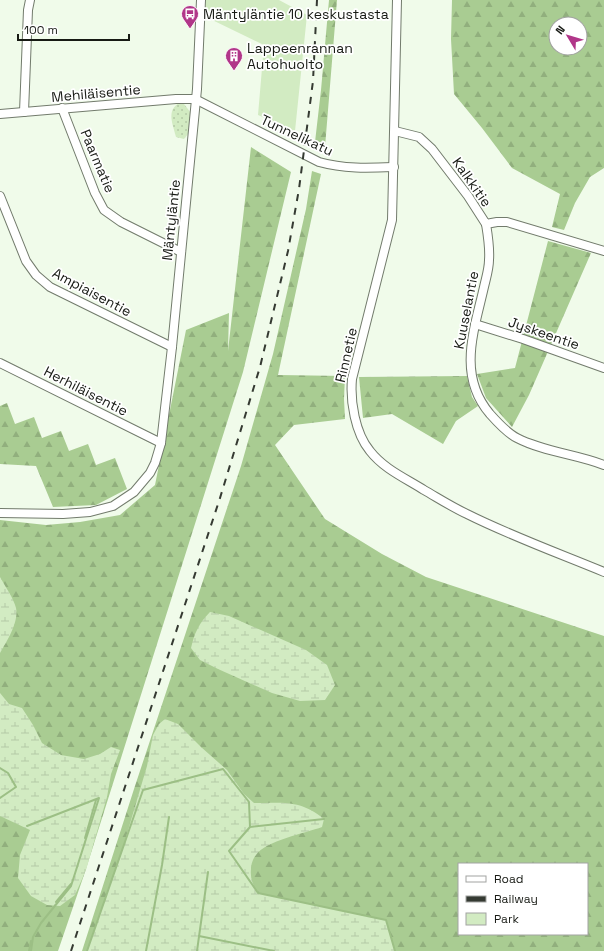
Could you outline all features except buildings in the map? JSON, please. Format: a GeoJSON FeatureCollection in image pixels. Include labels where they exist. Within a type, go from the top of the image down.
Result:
{"type":"FeatureCollection","features":[{"type":"Feature","properties":{"kind":"street"},"geometry":{"type":"LineString","coordinates":[[24,112],[28,10],[30,0]]}},
{"type":"Feature","properties":{"kind":"street","name":"Mäntyläntie"},"geometry":{"type":"LineString","coordinates":[[0,513],[63,514],[90,512],[113,506],[134,492],[150,473],[155,462],[160,443],[172,347],[195,99],[201,0]]}},
{"type":"Feature","properties":{"kind":"street","name":"Rinnetie"},"geometry":{"type":"LineString","coordinates":[[397,0],[392,220],[352,379],[352,406],[359,430],[369,450],[386,467],[452,505],[497,528],[604,572]]}},
{"type":"Feature","properties":{"kind":"street","name":"Mehiläisentie"},"geometry":{"type":"LineString","coordinates":[[0,114],[176,99],[195,99]]}},
{"type":"Feature","properties":{"kind":"street","name":"Tunnelikatu"},"geometry":{"type":"LineString","coordinates":[[195,99],[319,162],[349,168],[394,167]]}},
{"type":"Feature","properties":{"kind":"street","name":"Paarmatie"},"geometry":{"type":"LineString","coordinates":[[62,108],[95,193],[104,210],[121,222],[181,252]]}},
{"type":"Feature","properties":{"kind":"street","name":"Kalkkitie"},"geometry":{"type":"LineString","coordinates":[[395,131],[419,137],[432,149],[468,196],[486,224],[507,222],[604,251]]}},
{"type":"Feature","properties":{"kind":"street","name":"Ampiaisentie"},"geometry":{"type":"LineString","coordinates":[[0,196],[26,261],[36,275],[50,287],[172,347]]}},
{"type":"Feature","properties":{"kind":"street","name":"Kuuselantie"},"geometry":{"type":"LineString","coordinates":[[486,224],[489,244],[489,262],[471,342],[470,358],[471,372],[478,395],[486,409],[498,423],[516,438],[604,465]]}},
{"type":"Feature","properties":{"kind":"street","name":"Jyskeentie"},"geometry":{"type":"LineString","coordinates":[[475,324],[524,339],[604,368]]}},
{"type":"Feature","properties":{"kind":"street","name":"Herhiläisentie"},"geometry":{"type":"LineString","coordinates":[[0,363],[160,443]]}},
{"type":"Feature","properties":{"kind":"green space"},"geometry":{"type":"Polygon","coordinates":[[[206,0],[279,0],[307,15],[295,131],[258,115],[264,45],[204,16],[206,0]]]}},
{"type":"Feature","properties":{"kind":"green space"},"geometry":{"type":"Polygon","coordinates":[[[329,0],[337,0],[325,147],[315,142],[329,0]]]}},
{"type":"Feature","properties":{"kind":"green space"},"geometry":{"type":"Polygon","coordinates":[[[452,0],[604,0],[604,168],[590,177],[575,203],[564,230],[552,227],[560,194],[512,168],[454,94],[451,39],[452,0]]]}},
{"type":"Feature","properties":{"kind":"green space"},"geometry":{"type":"Polygon","coordinates":[[[179,103],[184,104],[191,113],[188,134],[184,139],[176,137],[172,123],[173,110],[179,103]]]}},
{"type":"Feature","properties":{"kind":"green space"},"geometry":{"type":"Polygon","coordinates":[[[251,147],[291,172],[243,372],[85,872],[58,951],[0,951],[0,520],[46,525],[80,522],[120,515],[155,485],[186,330],[229,313],[228,351],[251,147]]]}},
{"type":"Feature","properties":{"kind":"green space"},"geometry":{"type":"Polygon","coordinates":[[[312,171],[321,174],[278,375],[345,376],[345,419],[294,425],[275,445],[325,519],[382,554],[426,577],[604,636],[604,951],[82,951],[241,466],[273,354],[306,209],[312,171]]]}},
{"type":"Feature","properties":{"kind":"green space"},"geometry":{"type":"Polygon","coordinates":[[[548,241],[591,253],[529,395],[512,427],[486,398],[477,374],[515,368],[548,241]]]}},
{"type":"Feature","properties":{"kind":"green space"},"geometry":{"type":"Polygon","coordinates":[[[467,376],[472,397],[478,406],[456,421],[443,444],[392,414],[363,418],[359,377],[467,376]]]}},
{"type":"Feature","properties":{"kind":"green space"},"geometry":{"type":"Polygon","coordinates":[[[7,403],[15,424],[34,417],[42,438],[61,431],[69,451],[88,444],[96,465],[115,458],[127,489],[96,505],[53,507],[36,466],[0,464],[0,406],[7,403]]]}},
{"type":"Feature","properties":{"kind":"green space"},"geometry":{"type":"Polygon","coordinates":[[[0,577],[16,608],[16,619],[12,631],[0,653],[0,577]]]}},
{"type":"Feature","properties":{"kind":"green space"},"geometry":{"type":"Polygon","coordinates":[[[210,612],[229,616],[306,650],[327,665],[335,685],[325,700],[300,701],[272,693],[200,660],[191,648],[198,629],[210,612]]]}},
{"type":"Feature","properties":{"kind":"green space"},"geometry":{"type":"Polygon","coordinates":[[[0,693],[9,704],[22,708],[42,743],[61,755],[84,759],[100,754],[111,747],[120,750],[111,774],[107,797],[86,870],[75,895],[60,906],[47,905],[31,896],[18,878],[20,855],[30,830],[0,816],[0,693]]]}},
{"type":"Feature","properties":{"kind":"green space"},"geometry":{"type":"Polygon","coordinates":[[[165,719],[178,724],[227,770],[244,794],[254,803],[282,803],[299,805],[307,808],[324,819],[322,827],[286,838],[268,846],[256,855],[251,867],[251,879],[258,893],[386,920],[395,951],[87,951],[124,844],[147,766],[153,735],[159,724],[165,719]]]}},
{"type":"Feature","properties":{"kind":"waterway"},"geometry":{"type":"LineString","coordinates":[[0,768],[8,773],[16,787],[0,798]]}},
{"type":"Feature","properties":{"kind":"waterway"},"geometry":{"type":"LineString","coordinates":[[87,951],[143,790],[223,769],[249,802],[250,827]]}},
{"type":"Feature","properties":{"kind":"waterway"},"geometry":{"type":"LineString","coordinates":[[27,826],[99,798],[71,886],[41,923],[33,937],[31,951]]}},
{"type":"Feature","properties":{"kind":"waterway"},"geometry":{"type":"LineString","coordinates":[[85,838],[96,800]]}},
{"type":"Feature","properties":{"kind":"waterway"},"geometry":{"type":"LineString","coordinates":[[146,951],[162,865],[169,817]]}},
{"type":"Feature","properties":{"kind":"waterway"},"geometry":{"type":"LineString","coordinates":[[324,819],[250,827],[229,851],[258,893],[386,920],[395,951]]}},
{"type":"Feature","properties":{"kind":"waterway"},"geometry":{"type":"LineString","coordinates":[[197,951],[208,872]]}},
{"type":"Feature","properties":{"kind":"waterway"},"geometry":{"type":"LineString","coordinates":[[56,902],[71,884]]}},
{"type":"Feature","properties":{"kind":"waterway"},"geometry":{"type":"LineString","coordinates":[[199,936],[274,951]]}},
{"type":"Feature","properties":{"kind":"waterway"},"geometry":{"type":"LineString","coordinates":[[29,951],[31,941]]}},
{"type":"Feature","properties":{"kind":"railway"},"geometry":{"type":"LineString","coordinates":[[71,951],[220,498],[260,367],[288,251],[299,189],[313,81],[317,0]]}},
{"type":"Feature","properties":{"kind":"place","name":"Mäntyläntie 10 keskustasta"},"geometry":{"type":"Point","coordinates":[190,29]}},
{"type":"Feature","properties":{"kind":"place","name":"Lappeenrannan Autohuolto"},"geometry":{"type":"Point","coordinates":[234,71]}}]}
